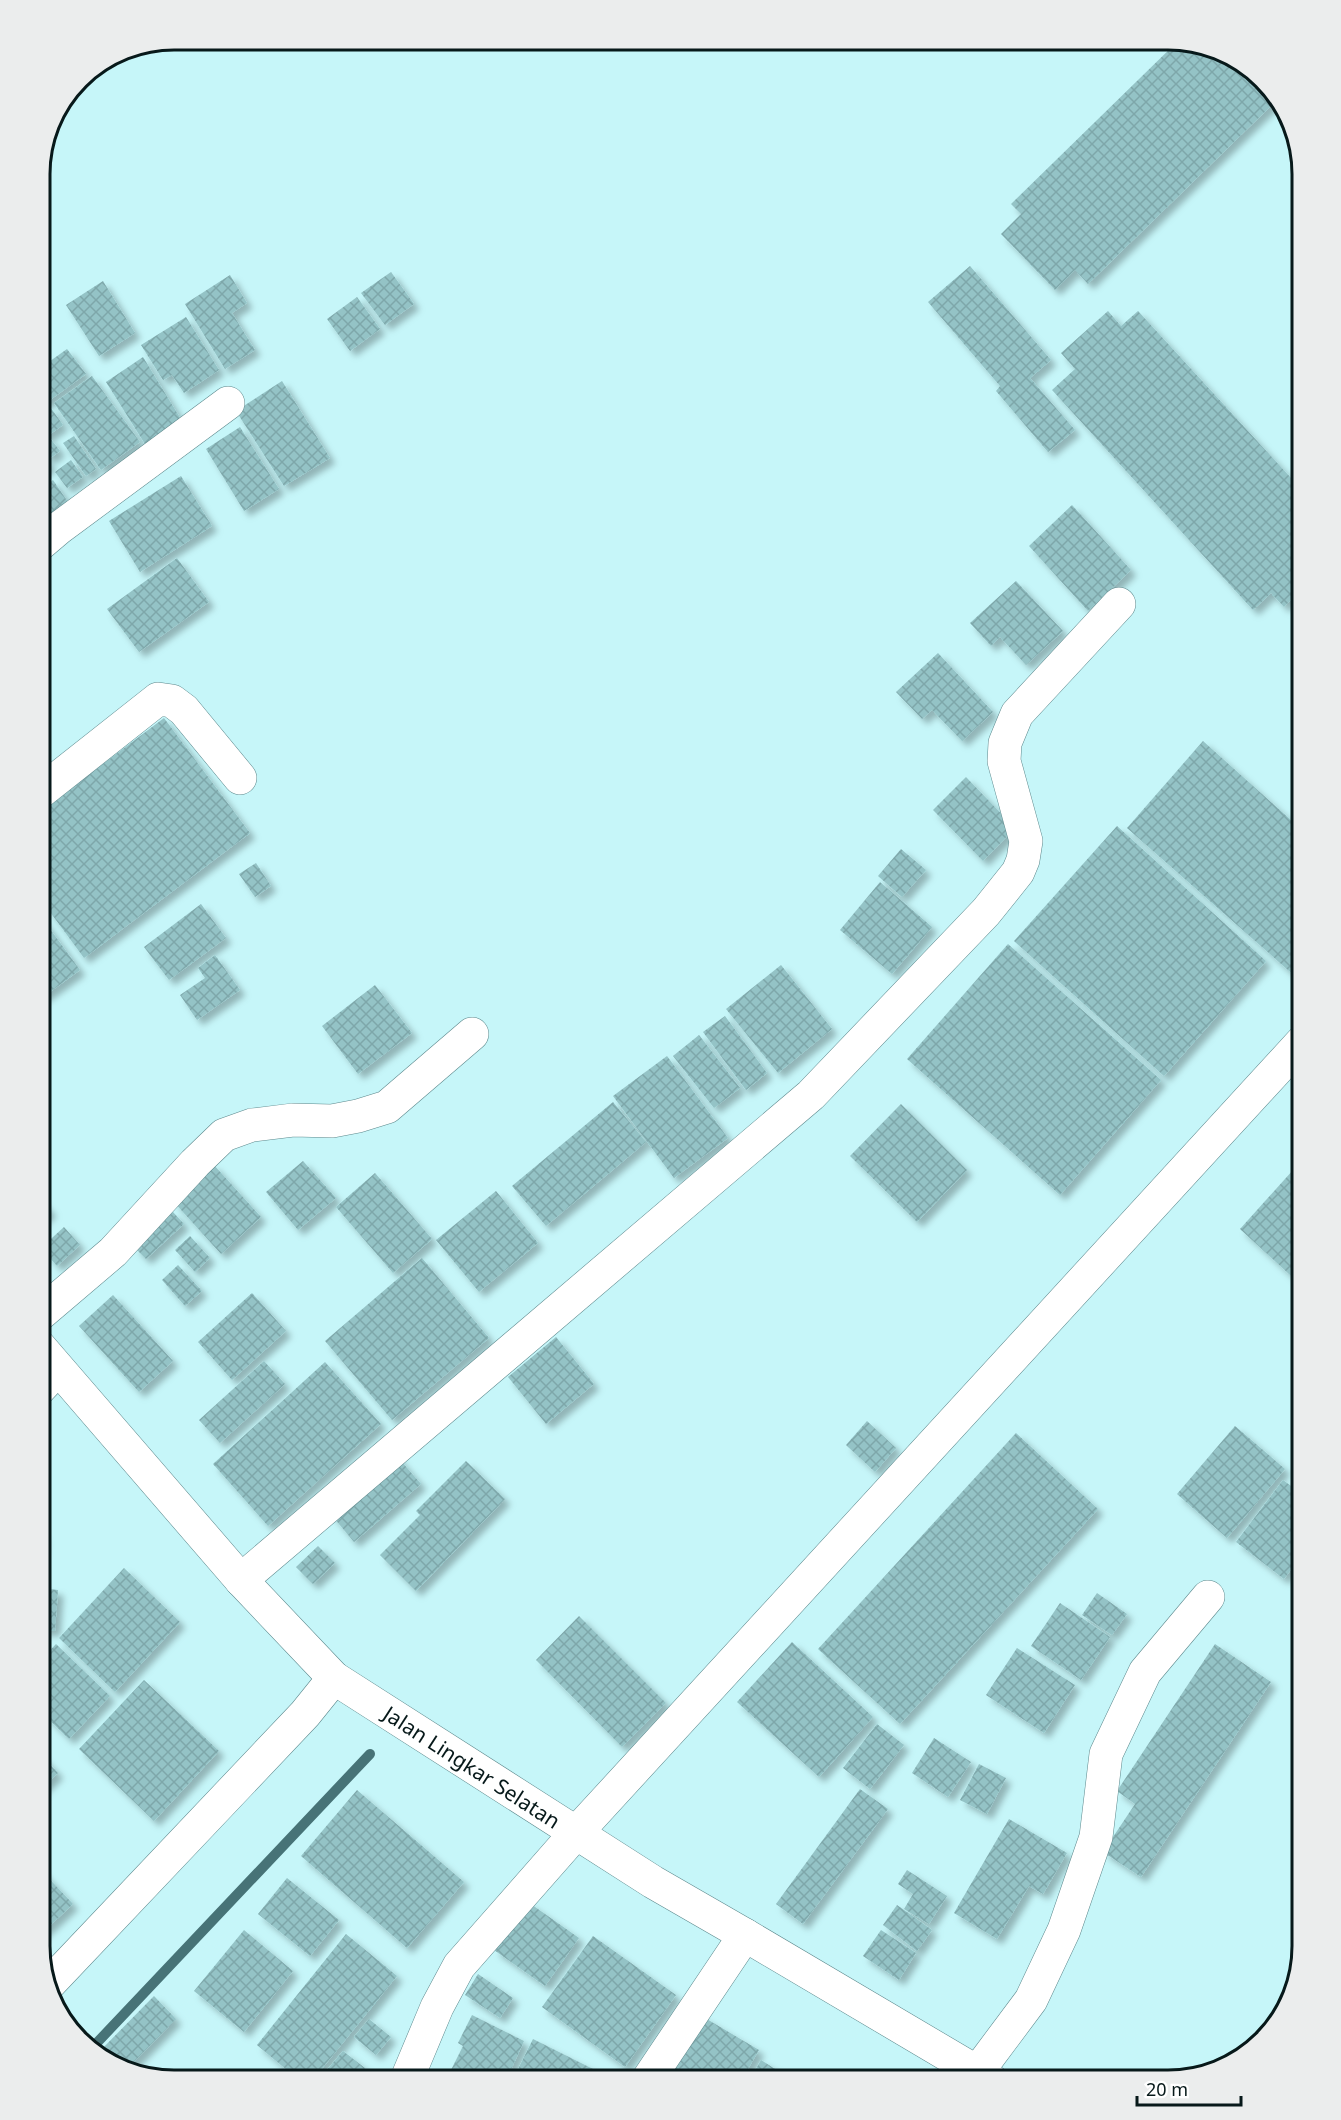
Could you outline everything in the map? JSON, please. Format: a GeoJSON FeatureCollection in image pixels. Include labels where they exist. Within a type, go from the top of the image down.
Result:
{"type":"FeatureCollection","features":[{"type":"Feature","properties":{"kind":"main road"},"geometry":{"type":"LineString","coordinates":[[50,536],[228,403]]}},
{"type":"Feature","properties":{"kind":"main road"},"geometry":{"type":"LineString","coordinates":[[241,1580],[811,1095],[986,912],[1018,872],[1023,860],[1026,841],[1004,760],[1005,743],[1009,731],[1017,714],[1119,604]]}},
{"type":"Feature","properties":{"kind":"main road"},"geometry":{"type":"LineString","coordinates":[[50,785],[158,699],[172,701],[184,710],[240,778]]}},
{"type":"Feature","properties":{"kind":"main road"},"geometry":{"type":"LineString","coordinates":[[50,1306],[112,1252],[195,1163],[224,1136],[252,1125],[293,1120],[332,1120],[358,1116],[387,1107],[472,1034]]}},
{"type":"Feature","properties":{"kind":"main road"},"geometry":{"type":"LineString","coordinates":[[411,2070],[437,2007],[459,1966],[575,1834],[1292,1053]]}},
{"type":"Feature","properties":{"kind":"main road","name":"Jalan Lingkar Selatan"},"geometry":{"type":"LineString","coordinates":[[50,1372],[334,1678],[653,1882],[975,2070]]}},
{"type":"Feature","properties":{"kind":"main road"},"geometry":{"type":"LineString","coordinates":[[989,2070],[1031,2000],[1064,1930],[1096,1837],[1106,1754],[1145,1672],[1208,1597]]}},
{"type":"Feature","properties":{"kind":"main road"},"geometry":{"type":"LineString","coordinates":[[54,1979],[304,1714],[334,1678]]}},
{"type":"Feature","properties":{"kind":"main road"},"geometry":{"type":"LineString","coordinates":[[654,2070],[746,1935]]}},
{"type":"Feature","properties":{"kind":"building"},"geometry":{"type":"Polygon","coordinates":[[[1169,50],[1192,52],[1222,62],[1249,80],[1271,106],[1088,284],[1075,270],[1055,290],[1001,234],[1021,214],[1011,204],[1169,50]]]}},
{"type":"Feature","properties":{"kind":"building"},"geometry":{"type":"Polygon","coordinates":[[[970,266],[1051,360],[1030,378],[1075,430],[1048,452],[996,391],[1000,386],[928,302],[970,266]]]}},
{"type":"Feature","properties":{"kind":"building"},"geometry":{"type":"Polygon","coordinates":[[[391,272],[414,304],[385,325],[361,293],[391,272]]]}},
{"type":"Feature","properties":{"kind":"building"},"geometry":{"type":"Polygon","coordinates":[[[230,275],[247,303],[232,313],[255,350],[225,369],[185,304],[230,275]]]}},
{"type":"Feature","properties":{"kind":"building"},"geometry":{"type":"Polygon","coordinates":[[[103,281],[135,333],[99,356],[66,305],[103,281]]]}},
{"type":"Feature","properties":{"kind":"building"},"geometry":{"type":"Polygon","coordinates":[[[357,297],[380,329],[350,351],[327,319],[357,297]]]}},
{"type":"Feature","properties":{"kind":"building"},"geometry":{"type":"Polygon","coordinates":[[[1108,311],[1121,326],[1138,311],[1292,479],[1292,599],[1284,607],[1271,593],[1253,610],[1052,390],[1075,369],[1061,353],[1108,311]]]}},
{"type":"Feature","properties":{"kind":"building"},"geometry":{"type":"Polygon","coordinates":[[[186,317],[219,370],[184,393],[172,375],[163,380],[141,345],[186,317]]]}},
{"type":"Feature","properties":{"kind":"building"},"geometry":{"type":"Polygon","coordinates":[[[67,349],[86,374],[50,400],[50,361],[67,349]]]}},
{"type":"Feature","properties":{"kind":"building"},"geometry":{"type":"Polygon","coordinates":[[[143,357],[182,421],[145,444],[106,382],[143,357]]]}},
{"type":"Feature","properties":{"kind":"building"},"geometry":{"type":"Polygon","coordinates":[[[92,376],[140,442],[101,470],[54,403],[92,376]]]}},
{"type":"Feature","properties":{"kind":"building"},"geometry":{"type":"Polygon","coordinates":[[[282,381],[330,458],[284,486],[236,411],[282,381]]]}},
{"type":"Feature","properties":{"kind":"building"},"geometry":{"type":"Polygon","coordinates":[[[50,409],[63,425],[50,434],[50,409]]]}},
{"type":"Feature","properties":{"kind":"building"},"geometry":{"type":"Polygon","coordinates":[[[240,427],[279,489],[244,511],[206,449],[240,427]]]}},
{"type":"Feature","properties":{"kind":"building"},"geometry":{"type":"Polygon","coordinates":[[[74,436],[96,469],[86,476],[63,443],[74,436]]]}},
{"type":"Feature","properties":{"kind":"building"},"geometry":{"type":"Polygon","coordinates":[[[50,438],[60,451],[50,458],[50,438]]]}},
{"type":"Feature","properties":{"kind":"building"},"geometry":{"type":"Polygon","coordinates":[[[71,460],[83,477],[67,488],[55,472],[71,460]]]}},
{"type":"Feature","properties":{"kind":"building"},"geometry":{"type":"Polygon","coordinates":[[[181,476],[212,526],[140,572],[109,521],[181,476]]]}},
{"type":"Feature","properties":{"kind":"building"},"geometry":{"type":"Polygon","coordinates":[[[53,480],[70,505],[50,520],[50,482],[53,480]]]}},
{"type":"Feature","properties":{"kind":"building"},"geometry":{"type":"Polygon","coordinates":[[[1072,505],[1131,570],[1088,611],[1029,546],[1072,505]]]}},
{"type":"Feature","properties":{"kind":"building"},"geometry":{"type":"Polygon","coordinates":[[[177,558],[209,602],[139,652],[107,609],[177,558]]]}},
{"type":"Feature","properties":{"kind":"building"},"geometry":{"type":"Polygon","coordinates":[[[1016,581],[1063,631],[1026,665],[1000,637],[991,646],[970,623],[1016,581]]]}},
{"type":"Feature","properties":{"kind":"building"},"geometry":{"type":"Polygon","coordinates":[[[938,653],[993,712],[962,741],[932,710],[922,719],[896,692],[938,653]]]}},
{"type":"Feature","properties":{"kind":"building"},"geometry":{"type":"Polygon","coordinates":[[[164,718],[250,833],[84,958],[50,912],[50,804],[164,718]]]}},
{"type":"Feature","properties":{"kind":"building"},"geometry":{"type":"Polygon","coordinates":[[[1203,741],[1292,821],[1292,974],[1127,828],[1203,741]]]}},
{"type":"Feature","properties":{"kind":"building"},"geometry":{"type":"Polygon","coordinates":[[[966,777],[1015,828],[983,861],[933,810],[966,777]]]}},
{"type":"Feature","properties":{"kind":"building"},"geometry":{"type":"Polygon","coordinates":[[[1117,826],[1266,961],[1164,1076],[1014,941],[1117,826]]]}},
{"type":"Feature","properties":{"kind":"building"},"geometry":{"type":"Polygon","coordinates":[[[901,849],[926,870],[902,897],[878,876],[901,849]]]}},
{"type":"Feature","properties":{"kind":"building"},"geometry":{"type":"Polygon","coordinates":[[[256,863],[271,886],[255,897],[239,874],[256,863]]]}},
{"type":"Feature","properties":{"kind":"building"},"geometry":{"type":"Polygon","coordinates":[[[880,882],[932,927],[892,974],[840,930],[880,882]]]}},
{"type":"Feature","properties":{"kind":"building"},"geometry":{"type":"Polygon","coordinates":[[[201,904],[226,938],[169,980],[144,947],[201,904]]]}},
{"type":"Feature","properties":{"kind":"building"},"geometry":{"type":"Polygon","coordinates":[[[50,929],[80,970],[50,992],[50,929]]]}},
{"type":"Feature","properties":{"kind":"building"},"geometry":{"type":"Polygon","coordinates":[[[1008,944],[1161,1080],[1060,1195],[907,1059],[1008,944]]]}},
{"type":"Feature","properties":{"kind":"building"},"geometry":{"type":"Polygon","coordinates":[[[215,955],[240,990],[197,1020],[180,995],[205,978],[198,968],[215,955]]]}},
{"type":"Feature","properties":{"kind":"building"},"geometry":{"type":"Polygon","coordinates":[[[781,965],[832,1029],[778,1073],[726,1009],[781,965]]]}},
{"type":"Feature","properties":{"kind":"building"},"geometry":{"type":"Polygon","coordinates":[[[375,985],[412,1033],[358,1074],[322,1026],[375,985]]]}},
{"type":"Feature","properties":{"kind":"building"},"geometry":{"type":"Polygon","coordinates":[[[725,1016],[767,1073],[746,1090],[703,1032],[725,1016]]]}},
{"type":"Feature","properties":{"kind":"building"},"geometry":{"type":"Polygon","coordinates":[[[699,1035],[740,1088],[714,1108],[673,1056],[699,1035]]]}},
{"type":"Feature","properties":{"kind":"building"},"geometry":{"type":"Polygon","coordinates":[[[667,1056],[728,1138],[674,1178],[613,1096],[667,1056]]]}},
{"type":"Feature","properties":{"kind":"building"},"geometry":{"type":"Polygon","coordinates":[[[613,1102],[646,1142],[546,1226],[512,1186],[613,1102]]]}},
{"type":"Feature","properties":{"kind":"building"},"geometry":{"type":"Polygon","coordinates":[[[901,1104],[967,1170],[917,1222],[850,1156],[901,1104]]]}},
{"type":"Feature","properties":{"kind":"building"},"geometry":{"type":"Polygon","coordinates":[[[303,1161],[336,1198],[298,1230],[266,1192],[303,1161]]]}},
{"type":"Feature","properties":{"kind":"building"},"geometry":{"type":"Polygon","coordinates":[[[213,1164],[261,1217],[221,1254],[173,1201],[213,1164]]]}},
{"type":"Feature","properties":{"kind":"building"},"geometry":{"type":"Polygon","coordinates":[[[1292,1171],[1292,1277],[1240,1229],[1292,1171]]]}},
{"type":"Feature","properties":{"kind":"building"},"geometry":{"type":"Polygon","coordinates":[[[375,1173],[432,1239],[393,1273],[336,1207],[375,1173]]]}},
{"type":"Feature","properties":{"kind":"building"},"geometry":{"type":"Polygon","coordinates":[[[496,1191],[538,1243],[479,1292],[436,1240],[496,1191]]]}},
{"type":"Feature","properties":{"kind":"building"},"geometry":{"type":"Polygon","coordinates":[[[173,1212],[184,1224],[146,1259],[134,1247],[173,1212]]]}},
{"type":"Feature","properties":{"kind":"building"},"geometry":{"type":"Polygon","coordinates":[[[64,1227],[80,1245],[57,1266],[50,1258],[50,1240],[64,1227]]]}},
{"type":"Feature","properties":{"kind":"building"},"geometry":{"type":"Polygon","coordinates":[[[190,1236],[210,1258],[195,1272],[175,1250],[190,1236]]]}},
{"type":"Feature","properties":{"kind":"building"},"geometry":{"type":"Polygon","coordinates":[[[422,1258],[489,1338],[392,1420],[325,1341],[422,1258]]]}},
{"type":"Feature","properties":{"kind":"building"},"geometry":{"type":"Polygon","coordinates":[[[178,1265],[202,1291],[185,1306],[162,1280],[178,1265]]]}},
{"type":"Feature","properties":{"kind":"building"},"geometry":{"type":"Polygon","coordinates":[[[252,1293],[286,1331],[232,1380],[198,1342],[252,1293]]]}},
{"type":"Feature","properties":{"kind":"building"},"geometry":{"type":"Polygon","coordinates":[[[113,1295],[173,1361],[139,1392],[79,1326],[113,1295]]]}},
{"type":"Feature","properties":{"kind":"building"},"geometry":{"type":"Polygon","coordinates":[[[556,1337],[594,1384],[546,1424],[508,1377],[556,1337]]]}},
{"type":"Feature","properties":{"kind":"building"},"geometry":{"type":"Polygon","coordinates":[[[264,1361],[285,1384],[220,1443],[199,1420],[264,1361]]]}},
{"type":"Feature","properties":{"kind":"building"},"geometry":{"type":"Polygon","coordinates":[[[325,1362],[381,1424],[268,1526],[213,1464],[325,1362]]]}},
{"type":"Feature","properties":{"kind":"building"},"geometry":{"type":"Polygon","coordinates":[[[867,1421],[896,1448],[875,1472],[846,1445],[867,1421]]]}},
{"type":"Feature","properties":{"kind":"building"},"geometry":{"type":"Polygon","coordinates":[[[1235,1426],[1285,1469],[1227,1538],[1177,1494],[1235,1426]]]}},
{"type":"Feature","properties":{"kind":"building"},"geometry":{"type":"Polygon","coordinates":[[[1016,1433],[1098,1509],[900,1724],[818,1649],[1016,1433]]]}},
{"type":"Feature","properties":{"kind":"building"},"geometry":{"type":"Polygon","coordinates":[[[395,1454],[421,1484],[354,1542],[329,1512],[395,1454]]]}},
{"type":"Feature","properties":{"kind":"building"},"geometry":{"type":"Polygon","coordinates":[[[466,1461],[505,1499],[416,1591],[380,1555],[420,1515],[416,1511],[466,1461]]]}},
{"type":"Feature","properties":{"kind":"building"},"geometry":{"type":"Polygon","coordinates":[[[1283,1480],[1292,1487],[1292,1568],[1284,1579],[1236,1542],[1283,1480]]]}},
{"type":"Feature","properties":{"kind":"building"},"geometry":{"type":"Polygon","coordinates":[[[318,1546],[335,1563],[313,1584],[296,1567],[318,1546]]]}},
{"type":"Feature","properties":{"kind":"building"},"geometry":{"type":"Polygon","coordinates":[[[124,1568],[180,1622],[115,1692],[59,1638],[124,1568]]]}},
{"type":"Feature","properties":{"kind":"building"},"geometry":{"type":"Polygon","coordinates":[[[50,1589],[58,1590],[55,1631],[50,1631],[50,1589]]]}},
{"type":"Feature","properties":{"kind":"building"},"geometry":{"type":"Polygon","coordinates":[[[1097,1593],[1127,1614],[1112,1635],[1082,1615],[1097,1593]]]}},
{"type":"Feature","properties":{"kind":"building"},"geometry":{"type":"Polygon","coordinates":[[[1060,1603],[1110,1637],[1081,1680],[1031,1646],[1060,1603]]]}},
{"type":"Feature","properties":{"kind":"building"},"geometry":{"type":"Polygon","coordinates":[[[579,1616],[666,1703],[622,1747],[536,1660],[579,1616]]]}},
{"type":"Feature","properties":{"kind":"building"},"geometry":{"type":"Polygon","coordinates":[[[792,1642],[873,1717],[819,1777],[737,1702],[792,1642]]]}},
{"type":"Feature","properties":{"kind":"building"},"geometry":{"type":"Polygon","coordinates":[[[56,1644],[110,1696],[69,1739],[50,1721],[50,1650],[56,1644]]]}},
{"type":"Feature","properties":{"kind":"building"},"geometry":{"type":"Polygon","coordinates":[[[1215,1644],[1271,1682],[1141,1877],[1103,1852],[1135,1804],[1117,1791],[1215,1644]]]}},
{"type":"Feature","properties":{"kind":"building"},"geometry":{"type":"Polygon","coordinates":[[[1017,1648],[1075,1685],[1044,1733],[986,1695],[1017,1648]]]}},
{"type":"Feature","properties":{"kind":"building"},"geometry":{"type":"Polygon","coordinates":[[[144,1680],[219,1751],[154,1821],[79,1749],[144,1680]]]}},
{"type":"Feature","properties":{"kind":"building"},"geometry":{"type":"Polygon","coordinates":[[[877,1724],[904,1745],[870,1789],[843,1768],[877,1724]]]}},
{"type":"Feature","properties":{"kind":"building"},"geometry":{"type":"Polygon","coordinates":[[[934,1738],[971,1762],[948,1797],[912,1773],[934,1738]]]}},
{"type":"Feature","properties":{"kind":"building"},"geometry":{"type":"Polygon","coordinates":[[[979,1764],[1006,1778],[987,1814],[960,1800],[979,1764]]]}},
{"type":"Feature","properties":{"kind":"building"},"geometry":{"type":"Polygon","coordinates":[[[50,1765],[58,1773],[50,1781],[50,1765]]]}},
{"type":"Feature","properties":{"kind":"building"},"geometry":{"type":"Polygon","coordinates":[[[860,1789],[888,1809],[803,1924],[776,1904],[860,1789]]]}},
{"type":"Feature","properties":{"kind":"building"},"geometry":{"type":"Polygon","coordinates":[[[357,1790],[464,1882],[407,1948],[301,1856],[357,1790]]]}},
{"type":"Feature","properties":{"kind":"building"},"geometry":{"type":"Polygon","coordinates":[[[1009,1819],[1067,1853],[1043,1894],[1029,1886],[997,1939],[954,1913],[1009,1819]]]}},
{"type":"Feature","properties":{"kind":"building"},"geometry":{"type":"Polygon","coordinates":[[[907,1870],[947,1896],[929,1924],[904,1909],[913,1894],[898,1884],[907,1870]]]}},
{"type":"Feature","properties":{"kind":"building"},"geometry":{"type":"Polygon","coordinates":[[[287,1878],[339,1920],[310,1956],[258,1914],[287,1878]]]}},
{"type":"Feature","properties":{"kind":"building"},"geometry":{"type":"Polygon","coordinates":[[[50,1880],[73,1904],[50,1926],[50,1880]]]}},
{"type":"Feature","properties":{"kind":"building"},"geometry":{"type":"Polygon","coordinates":[[[528,1902],[579,1938],[545,1986],[494,1950],[528,1902]]]}},
{"type":"Feature","properties":{"kind":"building"},"geometry":{"type":"Polygon","coordinates":[[[897,1905],[932,1930],[917,1951],[883,1925],[897,1905]]]}},
{"type":"Feature","properties":{"kind":"building"},"geometry":{"type":"Polygon","coordinates":[[[244,1930],[293,1971],[244,2032],[194,1991],[244,1930]]]}},
{"type":"Feature","properties":{"kind":"building"},"geometry":{"type":"Polygon","coordinates":[[[881,1930],[916,1953],[899,1980],[863,1956],[881,1930]]]}},
{"type":"Feature","properties":{"kind":"building"},"geometry":{"type":"Polygon","coordinates":[[[346,1934],[397,1976],[321,2070],[287,2070],[257,2045],[346,1934]]]}},
{"type":"Feature","properties":{"kind":"building"},"geometry":{"type":"Polygon","coordinates":[[[593,1936],[676,1995],[625,2067],[542,2007],[593,1936]]]}},
{"type":"Feature","properties":{"kind":"building"},"geometry":{"type":"Polygon","coordinates":[[[478,1974],[513,1998],[500,2018],[465,1995],[478,1974]]]}},
{"type":"Feature","properties":{"kind":"building"},"geometry":{"type":"Polygon","coordinates":[[[154,1996],[176,2019],[133,2063],[103,2048],[154,1996]]]}},
{"type":"Feature","properties":{"kind":"building"},"geometry":{"type":"Polygon","coordinates":[[[472,2015],[524,2041],[511,2070],[451,2070],[463,2046],[458,2043],[472,2015]]]}},
{"type":"Feature","properties":{"kind":"building"},"geometry":{"type":"Polygon","coordinates":[[[700,2015],[759,2050],[747,2070],[668,2070],[700,2015]]]}},
{"type":"Feature","properties":{"kind":"building"},"geometry":{"type":"Polygon","coordinates":[[[369,2019],[391,2037],[376,2055],[354,2037],[369,2019]]]}},
{"type":"Feature","properties":{"kind":"building"},"geometry":{"type":"Polygon","coordinates":[[[533,2039],[595,2070],[518,2070],[533,2039]]]}},
{"type":"Feature","properties":{"kind":"building"},"geometry":{"type":"Polygon","coordinates":[[[343,2051],[365,2068],[363,2070],[327,2070],[343,2051]]]}},
{"type":"Feature","properties":{"kind":"building"},"geometry":{"type":"Polygon","coordinates":[[[761,2060],[777,2070],[755,2070],[761,2060]]]}},
{"type":"Feature","properties":{"kind":"waterway"},"geometry":{"type":"LineString","coordinates":[[96,2043],[370,1754]]}}]}
